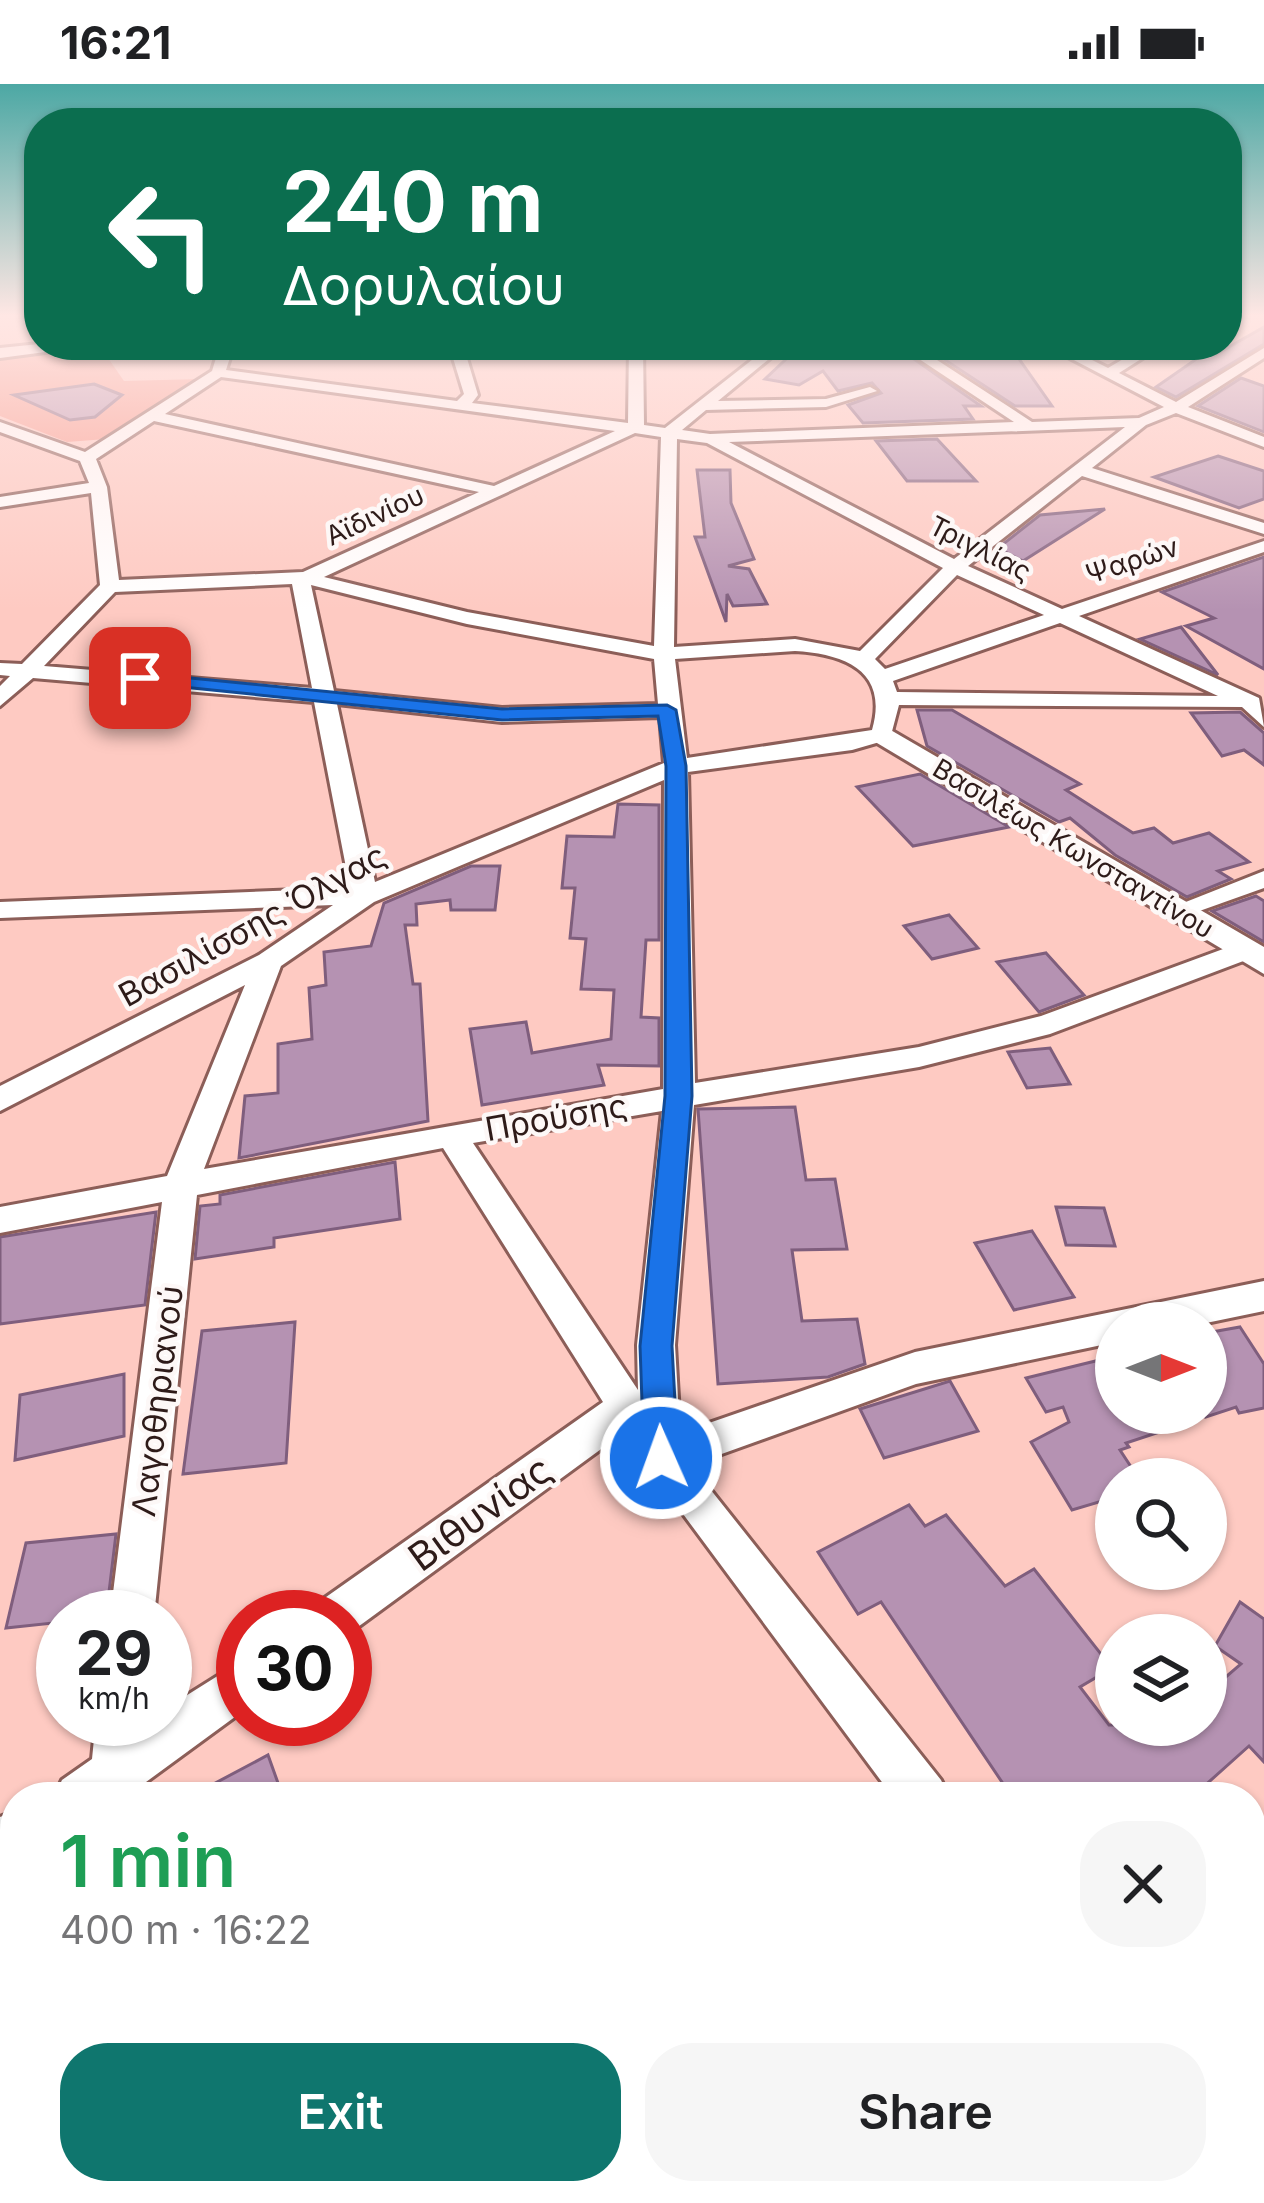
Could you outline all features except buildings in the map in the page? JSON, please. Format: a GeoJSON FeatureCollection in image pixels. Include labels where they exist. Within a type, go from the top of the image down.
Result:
{"type":"FeatureCollection","features":[{"type":"Feature","properties":{"kind":"street"},"geometry":{"type":"LineString","coordinates":[[87,458],[158,412]]}},
{"type":"Feature","properties":{"kind":"street","name":"Τριγλίας"},"geometry":{"type":"LineString","coordinates":[[524,412],[711,439],[1052,615],[1260,708]]}},
{"type":"Feature","properties":{"kind":"street"},"geometry":{"type":"LineString","coordinates":[[636,412],[636,428]]}},
{"type":"Feature","properties":{"kind":"street"},"geometry":{"type":"LineString","coordinates":[[661,1458],[656,1346],[679,1096],[676,766],[664,653],[669,433],[695,412]]}},
{"type":"Feature","properties":{"kind":"street"},"geometry":{"type":"LineString","coordinates":[[1008,412],[1025,423]]}},
{"type":"Feature","properties":{"kind":"street"},"geometry":{"type":"LineString","coordinates":[[863,659],[955,567],[1141,422],[1168,412]]}},
{"type":"Feature","properties":{"kind":"street"},"geometry":{"type":"LineString","coordinates":[[1187,412],[1264,442]]}},
{"type":"Feature","properties":{"kind":"street"},"geometry":{"type":"LineString","coordinates":[[152,416],[496,491]]}},
{"type":"Feature","properties":{"kind":"street"},"geometry":{"type":"LineString","coordinates":[[711,439],[1141,422]]}},
{"type":"Feature","properties":{"kind":"street"},"geometry":{"type":"LineString","coordinates":[[1231,430],[1264,424]]}},
{"type":"Feature","properties":{"kind":"street"},"geometry":{"type":"LineString","coordinates":[[0,427],[87,458],[99,487],[110,586],[0,699]]}},
{"type":"Feature","properties":{"kind":"street","name":"Αϊδινίου"},"geometry":{"type":"LineString","coordinates":[[110,586],[303,578],[636,428]]}},
{"type":"Feature","properties":{"kind":"street"},"geometry":{"type":"LineString","coordinates":[[1081,470],[1264,529]]}},
{"type":"Feature","properties":{"kind":"street"},"geometry":{"type":"LineString","coordinates":[[0,502],[99,487]]}},
{"type":"Feature","properties":{"kind":"street","name":"Ψαρών"},"geometry":{"type":"LineString","coordinates":[[885,688],[1052,615],[1264,546]]}},
{"type":"Feature","properties":{"kind":"street"},"geometry":{"type":"LineString","coordinates":[[0,910],[364,896],[303,578],[435,615],[664,653],[795,647],[863,659],[885,688],[882,734]]}},
{"type":"Feature","properties":{"kind":"street"},"geometry":{"type":"LineString","coordinates":[[0,655],[29,669]]}},
{"type":"Feature","properties":{"kind":"street"},"geometry":{"type":"LineString","coordinates":[[0,669],[502,715],[667,710]]}},
{"type":"Feature","properties":{"kind":"street"},"geometry":{"type":"LineString","coordinates":[[885,688],[1260,708]]}},
{"type":"Feature","properties":{"kind":"street","name":"Βασιλίσσης Όλγας"},"geometry":{"type":"LineString","coordinates":[[0,1100],[269,961],[364,896],[676,766],[882,734]]}},
{"type":"Feature","properties":{"kind":"street","name":"Βασιλέως Κωνσταντίνου"},"geometry":{"type":"LineString","coordinates":[[882,734],[1254,957]]}},
{"type":"Feature","properties":{"kind":"street"},"geometry":{"type":"LineString","coordinates":[[1177,911],[1264,879]]}},
{"type":"Feature","properties":{"kind":"street","name":"Προύσης"},"geometry":{"type":"LineString","coordinates":[[0,1220],[451,1135],[920,1057],[1050,1024],[1254,957]]}},
{"type":"Feature","properties":{"kind":"street","name":"Λαγοθηριανού"},"geometry":{"type":"LineString","coordinates":[[135,1590],[182,1184],[269,961]]}},
{"type":"Feature","properties":{"kind":"street"},"geometry":{"type":"LineString","coordinates":[[451,1135],[661,1458],[912,1782]]}},
{"type":"Feature","properties":{"kind":"street"},"geometry":{"type":"LineString","coordinates":[[1227,1304],[1264,1296]]}},
{"type":"Feature","properties":{"kind":"street"},"geometry":{"type":"LineString","coordinates":[[661,1458],[915,1368],[1095,1331]]}},
{"type":"Feature","properties":{"kind":"street","name":"Βιθυνίας"},"geometry":{"type":"LineString","coordinates":[[372,1590],[626,1408]]}},
{"type":"Feature","properties":{"kind":"street"},"geometry":{"type":"LineString","coordinates":[[102,1782],[216,1702]]}},
{"type":"Feature","properties":{"kind":"street"},"geometry":{"type":"LineString","coordinates":[[97,1782],[110,1746]]}},
{"type":"Feature","properties":{"kind":"shaded area"},"geometry":{"type":"Polygon","coordinates":[[[0,412],[149,412],[106,439],[67,442],[0,416],[0,412]]]}},
{"type":"Feature","properties":{"kind":"route"},"geometry":{"type":"LineString","coordinates":[[140,678],[502,715],[667,710],[676,766],[679,1096],[656,1346],[661,1458]]}}]}
